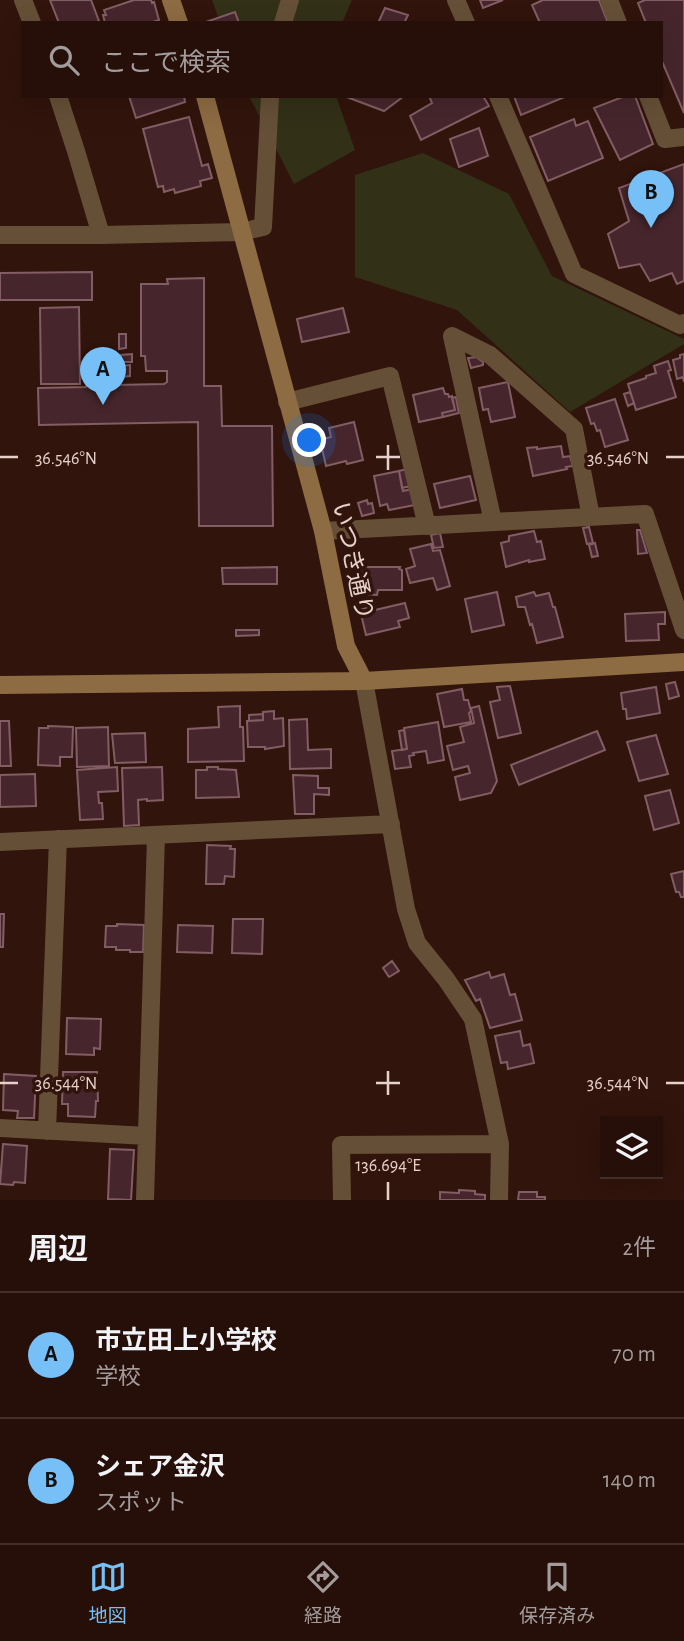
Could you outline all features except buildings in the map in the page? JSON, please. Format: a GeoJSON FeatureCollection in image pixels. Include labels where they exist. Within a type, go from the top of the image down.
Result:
{"type":"FeatureCollection","features":[{"type":"Feature","properties":{"kind":"street"},"geometry":{"type":"LineString","coordinates":[[23,0],[31,21]]}},
{"type":"Feature","properties":{"kind":"street"},"geometry":{"type":"LineString","coordinates":[[171,0],[178,21]]}},
{"type":"Feature","properties":{"kind":"street"},"geometry":{"type":"LineString","coordinates":[[284,21],[290,0]]}},
{"type":"Feature","properties":{"kind":"street"},"geometry":{"type":"LineString","coordinates":[[456,0],[465,21]]}},
{"type":"Feature","properties":{"kind":"street"},"geometry":{"type":"LineString","coordinates":[[609,0],[617,21]]}},
{"type":"Feature","properties":{"kind":"street"},"geometry":{"type":"LineString","coordinates":[[59,98],[101,235]]}},
{"type":"Feature","properties":{"kind":"street","name":"いつき通り"},"geometry":{"type":"LineString","coordinates":[[206,98],[323,531],[345,646],[364,681]]}},
{"type":"Feature","properties":{"kind":"street"},"geometry":{"type":"LineString","coordinates":[[0,235],[241,232],[263,227],[270,98]]}},
{"type":"Feature","properties":{"kind":"street"},"geometry":{"type":"LineString","coordinates":[[499,98],[574,274],[680,325],[684,323]]}},
{"type":"Feature","properties":{"kind":"street"},"geometry":{"type":"LineString","coordinates":[[649,98],[665,139],[684,137]]}},
{"type":"Feature","properties":{"kind":"street"},"geometry":{"type":"LineString","coordinates":[[493,522],[452,336],[490,355],[574,429],[591,517]]}},
{"type":"Feature","properties":{"kind":"street"},"geometry":{"type":"LineString","coordinates":[[288,402],[390,376],[427,526]]}},
{"type":"Feature","properties":{"kind":"street"},"geometry":{"type":"LineString","coordinates":[[323,531],[645,514],[684,630]]}},
{"type":"Feature","properties":{"kind":"street"},"geometry":{"type":"LineString","coordinates":[[0,685],[364,681],[684,662]]}},
{"type":"Feature","properties":{"kind":"street"},"geometry":{"type":"LineString","coordinates":[[364,681],[406,909],[417,943],[473,1019],[500,1144],[499,1200]]}},
{"type":"Feature","properties":{"kind":"street"},"geometry":{"type":"LineString","coordinates":[[0,842],[391,824]]}},
{"type":"Feature","properties":{"kind":"street"},"geometry":{"type":"LineString","coordinates":[[145,1200],[156,836]]}},
{"type":"Feature","properties":{"kind":"street"},"geometry":{"type":"LineString","coordinates":[[47,1131],[58,839]]}},
{"type":"Feature","properties":{"kind":"street"},"geometry":{"type":"LineString","coordinates":[[0,1128],[147,1136]]}},
{"type":"Feature","properties":{"kind":"street"},"geometry":{"type":"LineString","coordinates":[[342,1200],[341,1145],[500,1144]]}},
{"type":"Feature","properties":{"kind":"shaded area"},"geometry":{"type":"Polygon","coordinates":[[[212,0],[352,0],[343,21],[219,21],[212,0]]]}},
{"type":"Feature","properties":{"kind":"shaded area"},"geometry":{"type":"Polygon","coordinates":[[[250,98],[337,98],[355,150],[294,184],[250,98]]]}},
{"type":"Feature","properties":{"kind":"shaded area"},"geometry":{"type":"Polygon","coordinates":[[[423,153],[509,194],[552,276],[684,339],[684,344],[570,412],[457,310],[355,277],[355,175],[423,153]]]}},
{"type":"Feature","properties":{"kind":"place","name":"シェア金沢"},"geometry":{"type":"Point","coordinates":[651,228]}},
{"type":"Feature","properties":{"kind":"place","name":"市立田上小学校"},"geometry":{"type":"Point","coordinates":[103,405]}}]}
